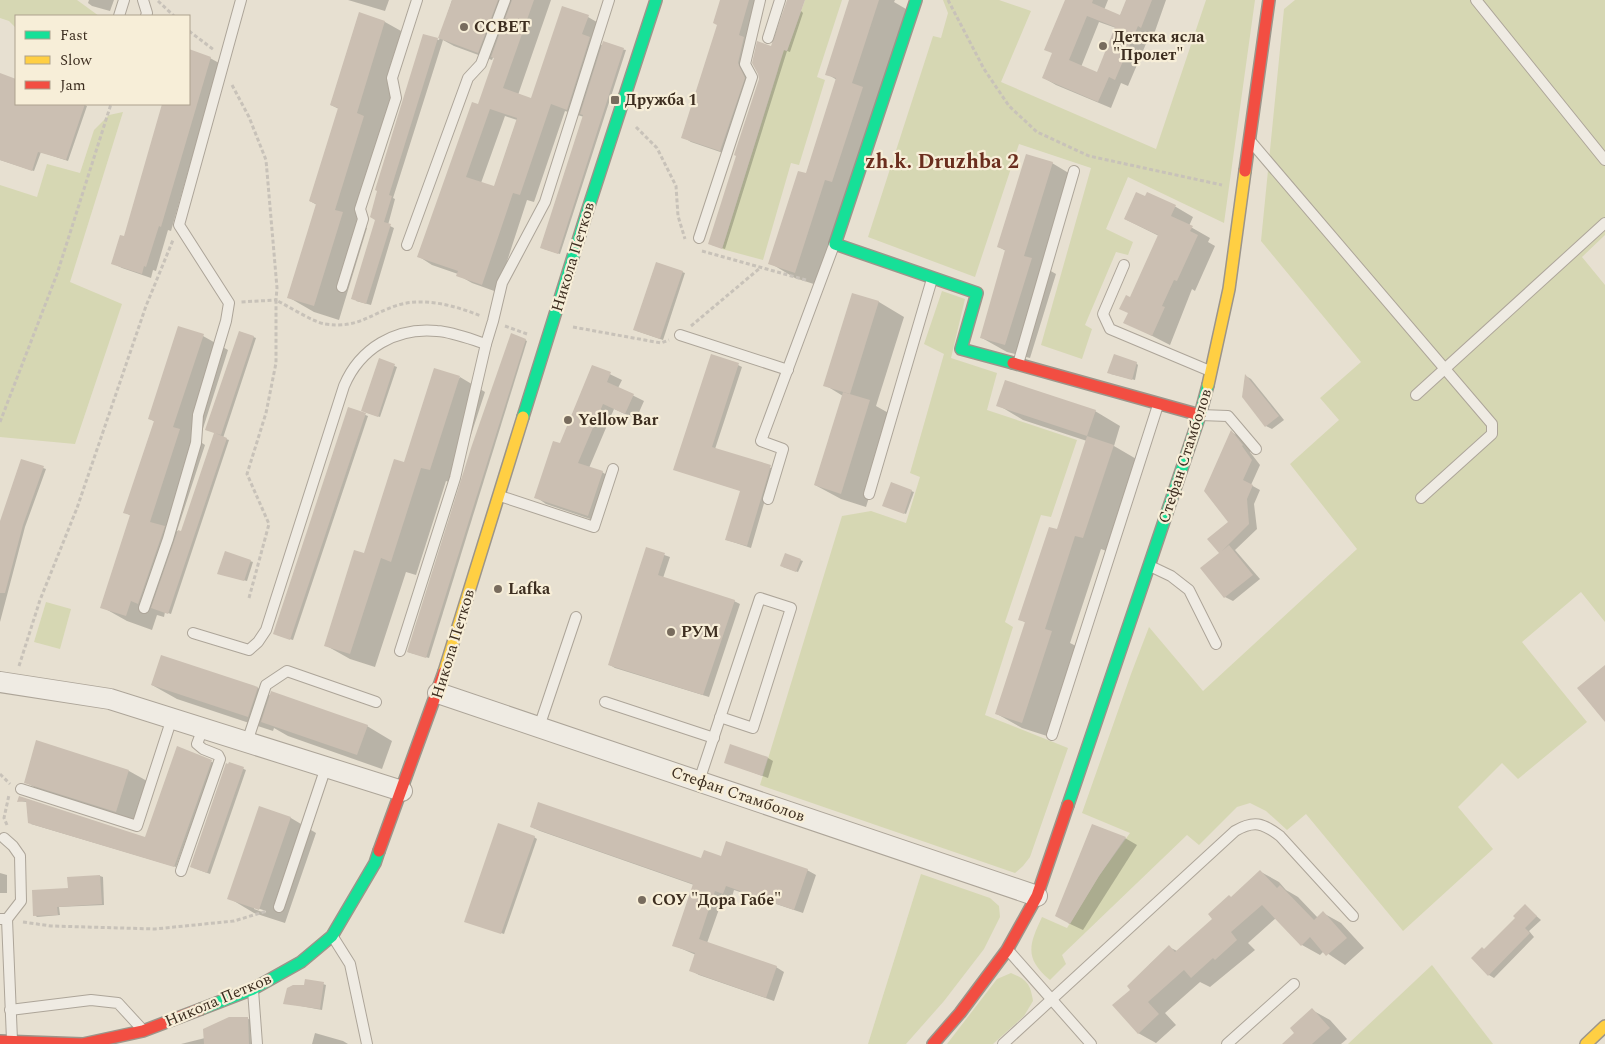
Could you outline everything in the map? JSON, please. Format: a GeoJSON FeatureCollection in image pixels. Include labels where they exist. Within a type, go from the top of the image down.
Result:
{"type":"FeatureCollection","features":[{"type":"Feature","properties":{"kind":"street","name":"Никола Петков"},"geometry":{"type":"LineString","coordinates":[[6,1041],[83,1044],[143,1031],[253,989],[301,962],[332,936],[375,863],[438,693],[552,323],[656,0]]}},
{"type":"Feature","properties":{"kind":"street"},"geometry":{"type":"LineString","coordinates":[[916,0],[835,244],[976,292],[961,349],[1200,416]]}},
{"type":"Feature","properties":{"kind":"street","name":"Стефан Стамболов"},"geometry":{"type":"LineString","coordinates":[[933,1044],[960,1013],[1007,950],[1037,896],[1200,416],[1229,289],[1248,139],[1270,0]]}},
{"type":"Feature","properties":{"kind":"street"},"geometry":{"type":"LineString","coordinates":[[7,683],[110,699],[402,791]]}},
{"type":"Feature","properties":{"kind":"street","name":"Стефан Стамболов"},"geometry":{"type":"LineString","coordinates":[[438,693],[1037,896]]}},
{"type":"Feature","properties":{"kind":"street"},"geometry":{"type":"LineString","coordinates":[[1586,1044],[1604,1028]]}},
{"type":"Feature","properties":{"kind":"lane"},"geometry":{"type":"LineString","coordinates":[[119,15],[124,0]]}},
{"type":"Feature","properties":{"kind":"lane"},"geometry":{"type":"LineString","coordinates":[[143,0],[146,15]]}},
{"type":"Feature","properties":{"kind":"lane"},"geometry":{"type":"LineString","coordinates":[[144,608],[168,538],[196,443],[198,414],[226,320],[229,303],[179,225],[241,0]]}},
{"type":"Feature","properties":{"kind":"lane"},"geometry":{"type":"LineString","coordinates":[[342,288],[363,219],[360,209],[396,98],[392,78],[418,0]]}},
{"type":"Feature","properties":{"kind":"lane"},"geometry":{"type":"LineString","coordinates":[[407,245],[468,78],[481,64],[505,0]]}},
{"type":"Feature","properties":{"kind":"lane"},"geometry":{"type":"LineString","coordinates":[[400,651],[455,478],[502,282],[544,202],[609,0]]}},
{"type":"Feature","properties":{"kind":"lane"},"geometry":{"type":"LineString","coordinates":[[699,238],[752,77],[744,64],[760,0]]}},
{"type":"Feature","properties":{"kind":"lane"},"geometry":{"type":"LineString","coordinates":[[768,38],[780,0]]}},
{"type":"Feature","properties":{"kind":"lane"},"geometry":{"type":"LineString","coordinates":[[1476,0],[1605,160]]}},
{"type":"Feature","properties":{"kind":"lane"},"geometry":{"type":"LineString","coordinates":[[1248,139],[1492,424],[1492,434],[1422,498]]}},
{"type":"Feature","properties":{"kind":"lane"},"geometry":{"type":"LineString","coordinates":[[1018,365],[1074,171]]}},
{"type":"Feature","properties":{"kind":"lane"},"geometry":{"type":"LineString","coordinates":[[1416,395],[1605,223]]}},
{"type":"Feature","properties":{"kind":"lane"},"geometry":{"type":"LineString","coordinates":[[768,499],[783,449],[761,441],[835,244]]}},
{"type":"Feature","properties":{"kind":"lane"},"geometry":{"type":"LineString","coordinates":[[1124,265],[1103,314],[1110,329],[1211,371]]}},
{"type":"Feature","properties":{"kind":"lane"},"geometry":{"type":"LineString","coordinates":[[869,494],[933,278]]}},
{"type":"Feature","properties":{"kind":"lane"},"geometry":{"type":"LineString","coordinates":[[193,633],[249,650],[258,642],[266,630],[344,386],[350,373],[367,352],[391,337],[418,330],[439,331],[486,344]]}},
{"type":"Feature","properties":{"kind":"lane"},"geometry":{"type":"LineString","coordinates":[[680,335],[788,370]]}},
{"type":"Feature","properties":{"kind":"lane"},"geometry":{"type":"LineString","coordinates":[[1052,735],[1158,404]]}},
{"type":"Feature","properties":{"kind":"lane"},"geometry":{"type":"LineString","coordinates":[[1200,416],[1228,416],[1256,449]]}},
{"type":"Feature","properties":{"kind":"lane"},"geometry":{"type":"LineString","coordinates":[[499,496],[594,527],[613,469]]}},
{"type":"Feature","properties":{"kind":"lane"},"geometry":{"type":"LineString","coordinates":[[1149,566],[1171,576],[1189,590],[1216,644]]}},
{"type":"Feature","properties":{"kind":"lane"},"geometry":{"type":"LineString","coordinates":[[699,781],[714,738],[720,717],[760,598],[791,608],[753,728],[720,717]]}},
{"type":"Feature","properties":{"kind":"lane"},"geometry":{"type":"LineString","coordinates":[[539,727],[576,617]]}},
{"type":"Feature","properties":{"kind":"lane"},"geometry":{"type":"LineString","coordinates":[[247,742],[266,685],[287,671],[376,702]]}},
{"type":"Feature","properties":{"kind":"lane"},"geometry":{"type":"LineString","coordinates":[[605,702],[714,738]]}},
{"type":"Feature","properties":{"kind":"lane"},"geometry":{"type":"LineString","coordinates":[[16,787],[137,826],[172,718]]}},
{"type":"Feature","properties":{"kind":"lane"},"geometry":{"type":"LineString","coordinates":[[181,871],[220,760],[218,755],[203,749],[197,744],[203,728]]}},
{"type":"Feature","properties":{"kind":"lane"},"geometry":{"type":"LineString","coordinates":[[279,907],[326,767]]}},
{"type":"Feature","properties":{"kind":"lane"},"geometry":{"type":"LineString","coordinates":[[1003,1044],[1235,831],[1248,824],[1259,824],[1280,836],[1354,916]]}},
{"type":"Feature","properties":{"kind":"lane"},"geometry":{"type":"LineString","coordinates":[[4,838],[20,856],[22,901],[3,919],[10,1010],[6,1041]]}},
{"type":"Feature","properties":{"kind":"lane"},"geometry":{"type":"LineString","coordinates":[[332,936],[350,964],[367,1044]]}},
{"type":"Feature","properties":{"kind":"lane"},"geometry":{"type":"LineString","coordinates":[[1007,950],[1091,1044]]}},
{"type":"Feature","properties":{"kind":"lane"},"geometry":{"type":"LineString","coordinates":[[1228,1044],[1294,984]]}},
{"type":"Feature","properties":{"kind":"lane"},"geometry":{"type":"LineString","coordinates":[[253,989],[257,1044]]}},
{"type":"Feature","properties":{"kind":"lane"},"geometry":{"type":"LineString","coordinates":[[10,1010],[91,1000],[118,1003],[143,1031]]}},
{"type":"Feature","properties":{"kind":"path"},"geometry":{"type":"LineString","coordinates":[[158,0],[173,15]]}},
{"type":"Feature","properties":{"kind":"path"},"geometry":{"type":"LineString","coordinates":[[948,0],[984,69],[1009,106],[1036,132],[1089,156],[1242,190]]}},
{"type":"Feature","properties":{"kind":"path"},"geometry":{"type":"LineString","coordinates":[[190,32],[224,62],[250,117],[266,160],[277,288],[276,363],[266,413],[247,474],[269,524],[248,598]]}},
{"type":"Feature","properties":{"kind":"path"},"geometry":{"type":"LineString","coordinates":[[0,422],[58,274],[111,105]]}},
{"type":"Feature","properties":{"kind":"path"},"geometry":{"type":"LineString","coordinates":[[7,683],[77,508],[146,306],[179,225]]}},
{"type":"Feature","properties":{"kind":"path"},"geometry":{"type":"LineString","coordinates":[[552,323],[661,343],[680,335],[760,268]]}},
{"type":"Feature","properties":{"kind":"path"},"geometry":{"type":"LineString","coordinates":[[229,303],[276,300],[323,324],[353,324],[399,304],[431,302],[469,312],[493,321]]}},
{"type":"Feature","properties":{"kind":"path"},"geometry":{"type":"LineString","coordinates":[[0,774],[16,787]]}},
{"type":"Feature","properties":{"kind":"path"},"geometry":{"type":"LineString","coordinates":[[9,793],[4,818],[13,846]]}},
{"type":"Feature","properties":{"kind":"path"},"geometry":{"type":"LineString","coordinates":[[3,919],[51,926],[155,929],[234,921],[279,907]]}},
{"type":"Feature","properties":{"kind":"green space"},"geometry":{"type":"Polygon","coordinates":[[[0,0],[77,0],[98,15],[15,15],[15,27],[9,21],[0,18],[0,0]]]}},
{"type":"Feature","properties":{"kind":"green space"},"geometry":{"type":"Polygon","coordinates":[[[805,0],[842,0],[817,77],[825,80],[799,165],[791,163],[763,260],[722,249],[778,70],[764,65],[771,46],[787,51],[805,0]]]}},
{"type":"Feature","properties":{"kind":"green space"},"geometry":{"type":"Polygon","coordinates":[[[943,0],[999,0],[1031,11],[1001,82],[1156,149],[1206,0],[1255,0],[1224,223],[1128,177],[1106,229],[1133,242],[1128,255],[1116,252],[1085,325],[1092,329],[1082,359],[1041,345],[1091,168],[1019,144],[975,277],[868,237],[933,36],[941,38],[948,13],[943,0]]]}},
{"type":"Feature","properties":{"kind":"green space"},"geometry":{"type":"Polygon","coordinates":[[[1295,0],[1605,0],[1605,235],[1582,257],[1605,285],[1605,622],[1581,592],[1522,642],[1587,722],[1518,779],[1502,763],[1458,807],[1493,849],[1403,931],[1306,814],[1287,830],[1266,811],[1250,803],[1237,807],[1199,845],[1187,835],[1062,955],[1066,964],[1050,980],[1036,965],[1031,951],[1034,936],[1042,917],[1067,928],[1099,876],[1130,833],[1082,813],[1149,627],[1203,691],[1357,549],[1290,464],[1339,420],[1320,398],[1361,362],[1261,241],[1284,9],[1295,0]]]}},
{"type":"Feature","properties":{"kind":"green space"},"geometry":{"type":"Polygon","coordinates":[[[123,112],[70,282],[122,304],[75,444],[0,437],[0,185],[37,197],[47,164],[80,173],[94,130],[109,115],[123,112]]]}},
{"type":"Feature","properties":{"kind":"green space"},"geometry":{"type":"Polygon","coordinates":[[[942,291],[965,299],[951,358],[997,373],[987,410],[1077,440],[1051,517],[1041,515],[1005,622],[1013,627],[985,715],[1068,748],[1030,857],[1015,873],[760,785],[842,516],[871,511],[906,523],[920,477],[910,473],[944,354],[924,344],[942,291]]]}},
{"type":"Feature","properties":{"kind":"green space"},"geometry":{"type":"Polygon","coordinates":[[[46,602],[71,609],[60,649],[34,642],[46,602]]]}},
{"type":"Feature","properties":{"kind":"green space"},"geometry":{"type":"Polygon","coordinates":[[[921,874],[990,898],[999,906],[1000,917],[984,949],[944,1001],[906,1044],[868,1044],[921,874]]]}},
{"type":"Feature","properties":{"kind":"green space"},"geometry":{"type":"Polygon","coordinates":[[[1432,965],[1493,1044],[1348,1044],[1432,965]]]}},
{"type":"Feature","properties":{"kind":"green space"},"geometry":{"type":"Polygon","coordinates":[[[1011,973],[1024,980],[1031,990],[1033,1001],[1024,1016],[993,1044],[947,1044],[997,979],[1011,973]]]}},
{"type":"Feature","properties":{"kind":"building","name":"ССВЕТ"},"geometry":{"type":"Polygon","coordinates":[[[452,0],[498,0],[478,53],[438,38],[452,0]]]}},
{"type":"Feature","properties":{"kind":"building"},"geometry":{"type":"Polygon","coordinates":[[[512,0],[534,0],[503,88],[531,98],[562,6],[589,15],[582,34],[590,37],[567,110],[551,104],[520,195],[513,193],[482,285],[456,276],[458,271],[417,257],[472,102],[478,104],[494,58],[491,57],[512,0]],[[490,109],[466,177],[494,186],[517,118],[490,109]]]}},
{"type":"Feature","properties":{"kind":"building"},"geometry":{"type":"Polygon","coordinates":[[[720,0],[749,0],[739,35],[744,37],[738,63],[745,78],[720,151],[681,138],[717,25],[713,23],[720,0]]]}},
{"type":"Feature","properties":{"kind":"building"},"geometry":{"type":"Polygon","coordinates":[[[787,0],[805,0],[787,51],[784,50],[722,249],[708,244],[759,79],[752,63],[757,41],[771,46],[787,0]]]}},
{"type":"Feature","properties":{"kind":"building"},"geometry":{"type":"Polygon","coordinates":[[[849,0],[879,0],[852,83],[863,87],[832,182],[825,180],[795,273],[768,264],[798,171],[806,173],[836,78],[825,75],[849,0]]]}},
{"type":"Feature","properties":{"kind":"building"},"geometry":{"type":"Polygon","coordinates":[[[1065,0],[1093,0],[1092,3],[1120,15],[1126,0],[1152,0],[1141,28],[1138,26],[1115,80],[1109,77],[1098,102],[1042,78],[1052,53],[1044,50],[1065,0]],[[1087,16],[1069,60],[1097,72],[1115,27],[1087,16]]]}},
{"type":"Feature","properties":{"kind":"building"},"geometry":{"type":"Polygon","coordinates":[[[359,12],[385,21],[357,113],[364,116],[335,210],[343,212],[314,306],[287,298],[316,204],[309,201],[338,108],[330,105],[359,12]]]}},
{"type":"Feature","properties":{"kind":"building"},"geometry":{"type":"Polygon","coordinates":[[[423,34],[438,38],[389,195],[392,196],[384,222],[391,224],[366,304],[351,299],[375,220],[370,217],[377,191],[375,190],[423,34]]]}},
{"type":"Feature","properties":{"kind":"building"},"geometry":{"type":"Polygon","coordinates":[[[603,41],[624,48],[558,254],[540,248],[583,115],[580,114],[603,41]]]}},
{"type":"Feature","properties":{"kind":"building"},"geometry":{"type":"Polygon","coordinates":[[[190,49],[211,57],[161,227],[159,226],[142,274],[111,264],[120,235],[124,236],[162,105],[190,105],[190,49]]]}},
{"type":"Feature","properties":{"kind":"building"},"geometry":{"type":"Polygon","coordinates":[[[0,73],[15,79],[15,105],[85,105],[66,160],[38,152],[32,171],[0,160],[0,73]]]}},
{"type":"Feature","properties":{"kind":"building"},"geometry":{"type":"Polygon","coordinates":[[[1026,154],[1053,162],[1024,256],[1032,258],[1005,345],[980,338],[1005,250],[997,247],[1026,154]]]}},
{"type":"Feature","properties":{"kind":"building"},"geometry":{"type":"Polygon","coordinates":[[[1136,192],[1145,196],[1147,192],[1176,205],[1171,216],[1193,226],[1190,231],[1198,235],[1177,281],[1174,280],[1162,306],[1165,307],[1152,336],[1123,323],[1128,313],[1119,309],[1126,295],[1130,297],[1158,235],[1124,219],[1136,192]]]}},
{"type":"Feature","properties":{"kind":"building"},"geometry":{"type":"Polygon","coordinates":[[[656,262],[683,271],[660,339],[633,330],[656,262]]]}},
{"type":"Feature","properties":{"kind":"building"},"geometry":{"type":"Polygon","coordinates":[[[852,293],[879,301],[850,394],[823,386],[852,293]]]}},
{"type":"Feature","properties":{"kind":"building"},"geometry":{"type":"Polygon","coordinates":[[[178,326],[204,334],[173,427],[180,429],[150,522],[165,526],[138,604],[131,601],[126,616],[100,608],[130,515],[123,513],[154,421],[148,419],[178,326]]]}},
{"type":"Feature","properties":{"kind":"building"},"geometry":{"type":"Polygon","coordinates":[[[239,331],[254,336],[221,435],[215,433],[227,438],[168,614],[151,608],[178,530],[181,531],[214,433],[205,430],[239,331]]]}},
{"type":"Feature","properties":{"kind":"building"},"geometry":{"type":"Polygon","coordinates":[[[511,333],[526,339],[426,658],[407,652],[471,448],[511,333]]]}},
{"type":"Feature","properties":{"kind":"building"},"geometry":{"type":"Polygon","coordinates":[[[711,354],[739,363],[712,447],[771,465],[747,546],[725,540],[740,491],[673,470],[711,354]]]}},
{"type":"Feature","properties":{"kind":"building"},"geometry":{"type":"Polygon","coordinates":[[[1114,354],[1137,362],[1132,380],[1107,373],[1114,354]]]}},
{"type":"Feature","properties":{"kind":"building"},"geometry":{"type":"Polygon","coordinates":[[[379,358],[395,364],[378,417],[361,411],[379,358]]]}},
{"type":"Feature","properties":{"kind":"building"},"geometry":{"type":"Polygon","coordinates":[[[592,365],[611,372],[607,382],[634,394],[625,414],[603,404],[578,463],[603,471],[588,516],[534,498],[553,441],[560,443],[592,365]]]}},
{"type":"Feature","properties":{"kind":"building"},"geometry":{"type":"Polygon","coordinates":[[[434,368],[460,376],[430,470],[421,468],[391,562],[381,558],[350,654],[324,646],[354,550],[364,553],[394,459],[404,462],[434,368]]]}},
{"type":"Feature","properties":{"kind":"building"},"geometry":{"type":"Polygon","coordinates":[[[1245,374],[1279,416],[1265,427],[1242,397],[1245,374]]]}},
{"type":"Feature","properties":{"kind":"building"},"geometry":{"type":"Polygon","coordinates":[[[1005,380],[1096,410],[1087,436],[996,406],[1005,380]]]}},
{"type":"Feature","properties":{"kind":"building"},"geometry":{"type":"Polygon","coordinates":[[[843,392],[870,400],[841,494],[814,485],[843,392]]]}},
{"type":"Feature","properties":{"kind":"building"},"geometry":{"type":"Polygon","coordinates":[[[348,407],[366,413],[290,640],[273,634],[348,407]]]}},
{"type":"Feature","properties":{"kind":"building"},"geometry":{"type":"Polygon","coordinates":[[[1231,430],[1252,460],[1243,480],[1253,485],[1247,499],[1249,524],[1222,551],[1229,545],[1253,575],[1224,598],[1200,568],[1219,553],[1207,539],[1228,522],[1204,491],[1231,430]]]}},
{"type":"Feature","properties":{"kind":"building"},"geometry":{"type":"Polygon","coordinates":[[[1087,436],[1114,445],[1083,538],[1075,536],[1045,629],[1052,631],[1022,723],[995,714],[1025,622],[1018,620],[1049,527],[1057,529],[1087,436]]]}},
{"type":"Feature","properties":{"kind":"building"},"geometry":{"type":"Polygon","coordinates":[[[21,459],[44,466],[23,525],[5,593],[0,593],[0,521],[21,459]]]}},
{"type":"Feature","properties":{"kind":"building"},"geometry":{"type":"Polygon","coordinates":[[[891,482],[912,490],[904,514],[882,506],[891,482]]]}},
{"type":"Feature","properties":{"kind":"building","name":"РУМ"},"geometry":{"type":"Polygon","coordinates":[[[646,547],[665,553],[658,575],[735,600],[703,695],[608,665],[646,547]]]}},
{"type":"Feature","properties":{"kind":"building"},"geometry":{"type":"Polygon","coordinates":[[[225,551],[251,560],[244,581],[217,574],[225,551]]]}},
{"type":"Feature","properties":{"kind":"building"},"geometry":{"type":"Polygon","coordinates":[[[785,553],[801,559],[796,572],[780,566],[785,553]]]}},
{"type":"Feature","properties":{"kind":"building"},"geometry":{"type":"Polygon","coordinates":[[[161,655],[258,687],[248,717],[151,685],[161,655]]]}},
{"type":"Feature","properties":{"kind":"building"},"geometry":{"type":"Polygon","coordinates":[[[1605,665],[1605,722],[1577,688],[1605,665]]]}},
{"type":"Feature","properties":{"kind":"building"},"geometry":{"type":"Polygon","coordinates":[[[271,691],[368,725],[357,755],[261,722],[271,691]]]}},
{"type":"Feature","properties":{"kind":"building"},"geometry":{"type":"Polygon","coordinates":[[[36,740],[129,770],[116,812],[24,783],[36,740]]]}},
{"type":"Feature","properties":{"kind":"building"},"geometry":{"type":"Polygon","coordinates":[[[730,744],[768,757],[762,776],[724,763],[730,744]]]}},
{"type":"Feature","properties":{"kind":"building"},"geometry":{"type":"Polygon","coordinates":[[[177,746],[212,760],[174,867],[28,823],[26,801],[17,802],[19,796],[145,837],[177,746]]]}},
{"type":"Feature","properties":{"kind":"building"},"geometry":{"type":"Polygon","coordinates":[[[229,762],[244,767],[207,873],[190,867],[226,763],[228,764],[229,762]]]}},
{"type":"Feature","properties":{"kind":"building"},"geometry":{"type":"Polygon","coordinates":[[[538,802],[701,858],[704,850],[721,856],[726,841],[808,869],[794,910],[726,886],[723,894],[715,891],[699,939],[777,966],[766,998],[689,971],[695,953],[672,946],[693,884],[530,827],[538,802]]]}},
{"type":"Feature","properties":{"kind":"building"},"geometry":{"type":"Polygon","coordinates":[[[259,806],[291,817],[259,910],[227,899],[259,806]]]}},
{"type":"Feature","properties":{"kind":"building"},"geometry":{"type":"Polygon","coordinates":[[[498,823],[535,836],[501,934],[464,922],[498,823]]]}},
{"type":"Feature","properties":{"kind":"building"},"geometry":{"type":"Polygon","coordinates":[[[1092,824],[1126,837],[1099,876],[1070,924],[1055,916],[1092,824]]]}},
{"type":"Feature","properties":{"kind":"building"},"geometry":{"type":"Polygon","coordinates":[[[1260,870],[1277,888],[1280,885],[1314,920],[1323,911],[1347,938],[1326,956],[1310,937],[1301,946],[1262,905],[1231,932],[1237,940],[1215,960],[1213,958],[1191,978],[1184,970],[1148,1002],[1159,1014],[1138,1034],[1112,1005],[1130,990],[1127,986],[1169,945],[1175,952],[1212,919],[1208,914],[1229,895],[1231,897],[1260,870]]]}},
{"type":"Feature","properties":{"kind":"building"},"geometry":{"type":"Polygon","coordinates":[[[100,875],[102,904],[57,907],[58,915],[33,916],[32,890],[68,888],[67,877],[100,875]]]}},
{"type":"Feature","properties":{"kind":"building"},"geometry":{"type":"Polygon","coordinates":[[[1525,904],[1537,916],[1525,928],[1530,933],[1488,976],[1471,958],[1482,947],[1484,949],[1515,918],[1513,916],[1525,904]]]}},
{"type":"Feature","properties":{"kind":"building"},"geometry":{"type":"Polygon","coordinates":[[[305,979],[324,982],[320,1009],[283,1004],[287,988],[293,985],[304,985],[305,979]]]}},
{"type":"Feature","properties":{"kind":"building"},"geometry":{"type":"Polygon","coordinates":[[[1312,1008],[1330,1028],[1312,1044],[1282,1044],[1294,1033],[1290,1028],[1312,1008]]]}},
{"type":"Feature","properties":{"kind":"building"},"geometry":{"type":"Polygon","coordinates":[[[229,1017],[248,1017],[249,1044],[204,1044],[203,1029],[229,1017]]]}},
{"type":"Feature","properties":{"kind":"traffic: fast"},"geometry":{"type":"LineString","coordinates":[[523,417],[656,0]]}},
{"type":"Feature","properties":{"kind":"traffic: fast"},"geometry":{"type":"LineString","coordinates":[[916,0],[835,244],[977,293],[961,349],[1013,363]]}},
{"type":"Feature","properties":{"kind":"traffic: fast"},"geometry":{"type":"LineString","coordinates":[[1068,805],[1200,415],[1208,385]]}},
{"type":"Feature","properties":{"kind":"traffic: fast"},"geometry":{"type":"LineString","coordinates":[[201,1009],[253,989],[301,962],[332,936],[375,863],[379,851]]}},
{"type":"Feature","properties":{"kind":"traffic: slow"},"geometry":{"type":"LineString","coordinates":[[1208,385],[1229,289],[1245,171]]}},
{"type":"Feature","properties":{"kind":"traffic: slow"},"geometry":{"type":"LineString","coordinates":[[444,672],[523,417]]}},
{"type":"Feature","properties":{"kind":"traffic: slow"},"geometry":{"type":"LineString","coordinates":[[1586,1044],[1605,1026]]}},
{"type":"Feature","properties":{"kind":"traffic: jam"},"geometry":{"type":"LineString","coordinates":[[1245,171],[1269,0]]}},
{"type":"Feature","properties":{"kind":"traffic: jam"},"geometry":{"type":"LineString","coordinates":[[1013,363],[1200,415]]}},
{"type":"Feature","properties":{"kind":"traffic: jam"},"geometry":{"type":"LineString","coordinates":[[379,851],[444,672]]}},
{"type":"Feature","properties":{"kind":"traffic: jam"},"geometry":{"type":"LineString","coordinates":[[933,1044],[960,1013],[1007,950],[1037,896],[1068,805]]}},
{"type":"Feature","properties":{"kind":"traffic: jam"},"geometry":{"type":"LineString","coordinates":[[0,1041],[83,1044],[143,1031],[201,1009]]}},
{"type":"Feature","properties":{"kind":"place","name":"ССВЕТ"},"geometry":{"type":"Point","coordinates":[464,27]}},
{"type":"Feature","properties":{"kind":"place","name":"Детска ясла \"Пролет\""},"geometry":{"type":"Point","coordinates":[1103,46]}},
{"type":"Feature","properties":{"kind":"place","name":"Дружба 1"},"geometry":{"type":"Point","coordinates":[615,100]}},
{"type":"Feature","properties":{"kind":"place","name":"Yellow Bar"},"geometry":{"type":"Point","coordinates":[568,420]}},
{"type":"Feature","properties":{"kind":"place","name":"Lafka"},"geometry":{"type":"Point","coordinates":[498,589]}},
{"type":"Feature","properties":{"kind":"place","name":"РУМ"},"geometry":{"type":"Point","coordinates":[671,632]}},
{"type":"Feature","properties":{"kind":"place","name":"СОУ \"Дора Габе\""},"geometry":{"type":"Point","coordinates":[642,900]}},
{"type":"Feature","properties":{"kind":"district","name":"zh.k. Druzhba 2"},"geometry":{"type":"Point","coordinates":[942,162]}}]}
